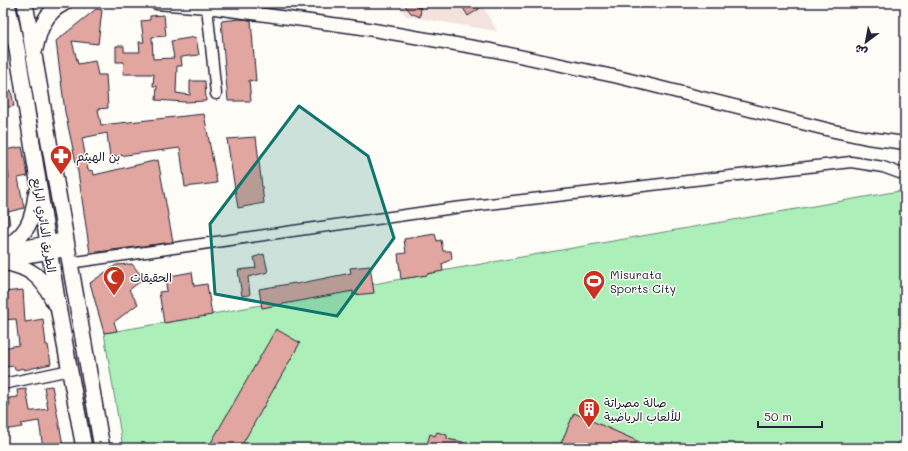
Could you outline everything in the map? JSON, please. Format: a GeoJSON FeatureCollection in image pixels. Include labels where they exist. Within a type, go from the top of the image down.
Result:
{"type":"FeatureCollection","features":[{"type":"Feature","properties":{"kind":"main road","name":"الطريق الدائري الرابع"},"geometry":{"type":"LineString","coordinates":[[7,3],[17,49],[59,312],[84,448]]}},
{"type":"Feature","properties":{"kind":"main road","name":"الطريق الدائري الرابع"},"geometry":{"type":"LineString","coordinates":[[25,3],[102,448]]}},
{"type":"Feature","properties":{"kind":"main road"},"geometry":{"type":"LineString","coordinates":[[34,54],[38,33],[42,25],[52,11],[64,3]]}},
{"type":"Feature","properties":{"kind":"main road"},"geometry":{"type":"LineString","coordinates":[[3,24],[17,49]]}},
{"type":"Feature","properties":{"kind":"main road"},"geometry":{"type":"LineString","coordinates":[[3,250],[22,235],[30,223],[34,209],[36,190],[36,165]]}},
{"type":"Feature","properties":{"kind":"main road"},"geometry":{"type":"LineString","coordinates":[[3,261],[22,266],[39,278],[51,294],[59,312]]}},
{"type":"Feature","properties":{"kind":"street"},"geometry":{"type":"LineString","coordinates":[[156,3],[207,7],[362,28],[491,50],[618,77],[834,131],[867,138],[905,143]]}},
{"type":"Feature","properties":{"kind":"street"},"geometry":{"type":"LineString","coordinates":[[207,7],[216,94]]}},
{"type":"Feature","properties":{"kind":"street"},"geometry":{"type":"LineString","coordinates":[[3,250],[49,247],[67,251],[851,162],[882,167],[905,175]]}},
{"type":"Feature","properties":{"kind":"street"},"geometry":{"type":"LineString","coordinates":[[3,261],[49,247]]}},
{"type":"Feature","properties":{"kind":"street"},"geometry":{"type":"LineString","coordinates":[[3,384],[70,370]]}},
{"type":"Feature","properties":{"kind":"highlighted area"},"geometry":{"type":"Polygon","coordinates":[[[299,106],[368,156],[394,238],[337,316],[215,294],[210,224],[299,106]]]}},
{"type":"Feature","properties":{"kind":"shaded area"},"geometry":{"type":"Polygon","coordinates":[[[396,3],[481,3],[497,31],[406,16],[396,3]]]}},
{"type":"Feature","properties":{"kind":"green space","name":"Misurata Sports City"},"geometry":{"type":"Polygon","coordinates":[[[905,190],[905,448],[123,448],[104,333],[427,275],[430,273],[905,190]]]}},
{"type":"Feature","properties":{"kind":"building"},"geometry":{"type":"Polygon","coordinates":[[[403,3],[414,3],[417,7],[421,8],[420,17],[411,13],[403,3]]]}},
{"type":"Feature","properties":{"kind":"building"},"geometry":{"type":"Polygon","coordinates":[[[460,3],[478,3],[479,9],[468,16],[460,3]]]}},
{"type":"Feature","properties":{"kind":"building"},"geometry":{"type":"Polygon","coordinates":[[[96,9],[102,10],[98,44],[72,41],[78,64],[95,61],[98,75],[106,75],[108,108],[98,109],[101,125],[204,114],[217,183],[185,187],[180,148],[110,157],[107,133],[82,138],[88,170],[93,171],[94,175],[158,160],[173,242],[90,253],[78,172],[65,112],[56,41],[96,9]]]}},
{"type":"Feature","properties":{"kind":"building"},"geometry":{"type":"Polygon","coordinates":[[[164,15],[166,36],[152,37],[153,59],[174,58],[171,41],[196,37],[199,55],[181,57],[182,66],[177,66],[176,93],[190,95],[190,81],[205,81],[206,101],[185,102],[156,100],[157,86],[153,86],[154,74],[123,74],[124,62],[116,62],[116,46],[124,46],[124,52],[140,52],[139,42],[144,42],[141,21],[150,20],[150,16],[164,15]]]}},
{"type":"Feature","properties":{"kind":"building"},"geometry":{"type":"Polygon","coordinates":[[[240,19],[251,20],[256,82],[249,80],[251,101],[228,101],[221,21],[240,19]]]}},
{"type":"Feature","properties":{"kind":"building"},"geometry":{"type":"Polygon","coordinates":[[[3,77],[6,77],[9,91],[11,90],[14,106],[3,108],[3,77]]]}},
{"type":"Feature","properties":{"kind":"building"},"geometry":{"type":"Polygon","coordinates":[[[256,137],[264,203],[238,208],[227,139],[256,137]]]}},
{"type":"Feature","properties":{"kind":"building"},"geometry":{"type":"Polygon","coordinates":[[[22,147],[28,176],[18,178],[24,208],[8,212],[10,225],[3,226],[3,178],[9,178],[4,150],[22,147]]]}},
{"type":"Feature","properties":{"kind":"building"},"geometry":{"type":"Polygon","coordinates":[[[435,234],[437,241],[441,240],[443,251],[451,251],[452,259],[442,264],[443,271],[401,279],[398,254],[406,253],[404,239],[435,234]]]}},
{"type":"Feature","properties":{"kind":"building"},"geometry":{"type":"Polygon","coordinates":[[[264,254],[268,272],[248,277],[250,295],[242,296],[238,270],[256,268],[254,257],[264,254]]]}},
{"type":"Feature","properties":{"kind":"building","name":"الحقيقات"},"geometry":{"type":"Polygon","coordinates":[[[132,264],[140,274],[141,281],[129,290],[138,304],[114,322],[117,331],[104,333],[90,283],[116,265],[132,264]]]}},
{"type":"Feature","properties":{"kind":"building"},"geometry":{"type":"Polygon","coordinates":[[[370,266],[374,293],[353,295],[353,291],[262,308],[259,289],[296,284],[351,273],[350,268],[370,266]]]}},
{"type":"Feature","properties":{"kind":"building"},"geometry":{"type":"Polygon","coordinates":[[[192,272],[194,286],[207,284],[212,315],[164,323],[159,292],[167,291],[165,277],[192,272]]]}},
{"type":"Feature","properties":{"kind":"building"},"geometry":{"type":"Polygon","coordinates":[[[23,290],[25,322],[43,319],[46,345],[48,345],[51,364],[24,370],[24,368],[15,370],[14,366],[5,367],[3,358],[3,348],[19,345],[16,319],[3,320],[3,292],[23,290]]]}},
{"type":"Feature","properties":{"kind":"building"},"geometry":{"type":"Polygon","coordinates":[[[276,329],[300,343],[240,448],[208,448],[276,329]]]}},
{"type":"Feature","properties":{"kind":"building"},"geometry":{"type":"Polygon","coordinates":[[[52,386],[63,445],[43,448],[39,421],[21,424],[22,427],[3,430],[3,407],[10,406],[9,398],[18,397],[17,390],[26,389],[30,411],[35,411],[48,409],[44,387],[52,386]]]}},
{"type":"Feature","properties":{"kind":"building","name":"صالة مصراتة للألعاب الرياضية"},"geometry":{"type":"Polygon","coordinates":[[[574,413],[653,448],[559,448],[574,413]]]}},
{"type":"Feature","properties":{"kind":"building"},"geometry":{"type":"Polygon","coordinates":[[[905,426],[905,448],[896,448],[905,426]]]}},
{"type":"Feature","properties":{"kind":"building"},"geometry":{"type":"Polygon","coordinates":[[[437,432],[447,435],[447,439],[463,442],[462,448],[426,448],[430,434],[435,436],[437,432]]]}},
{"type":"Feature","properties":{"kind":"place","name":"بن الهيثم"},"geometry":{"type":"Point","coordinates":[61,176]}},
{"type":"Feature","properties":{"kind":"place","name":"الحقيقات"},"geometry":{"type":"Point","coordinates":[114,296]}},
{"type":"Feature","properties":{"kind":"place","name":"Misurata Sports City"},"geometry":{"type":"Point","coordinates":[594,300]}},
{"type":"Feature","properties":{"kind":"place","name":"صالة مصراتة للألعاب الرياضية"},"geometry":{"type":"Point","coordinates":[589,428]}}]}
